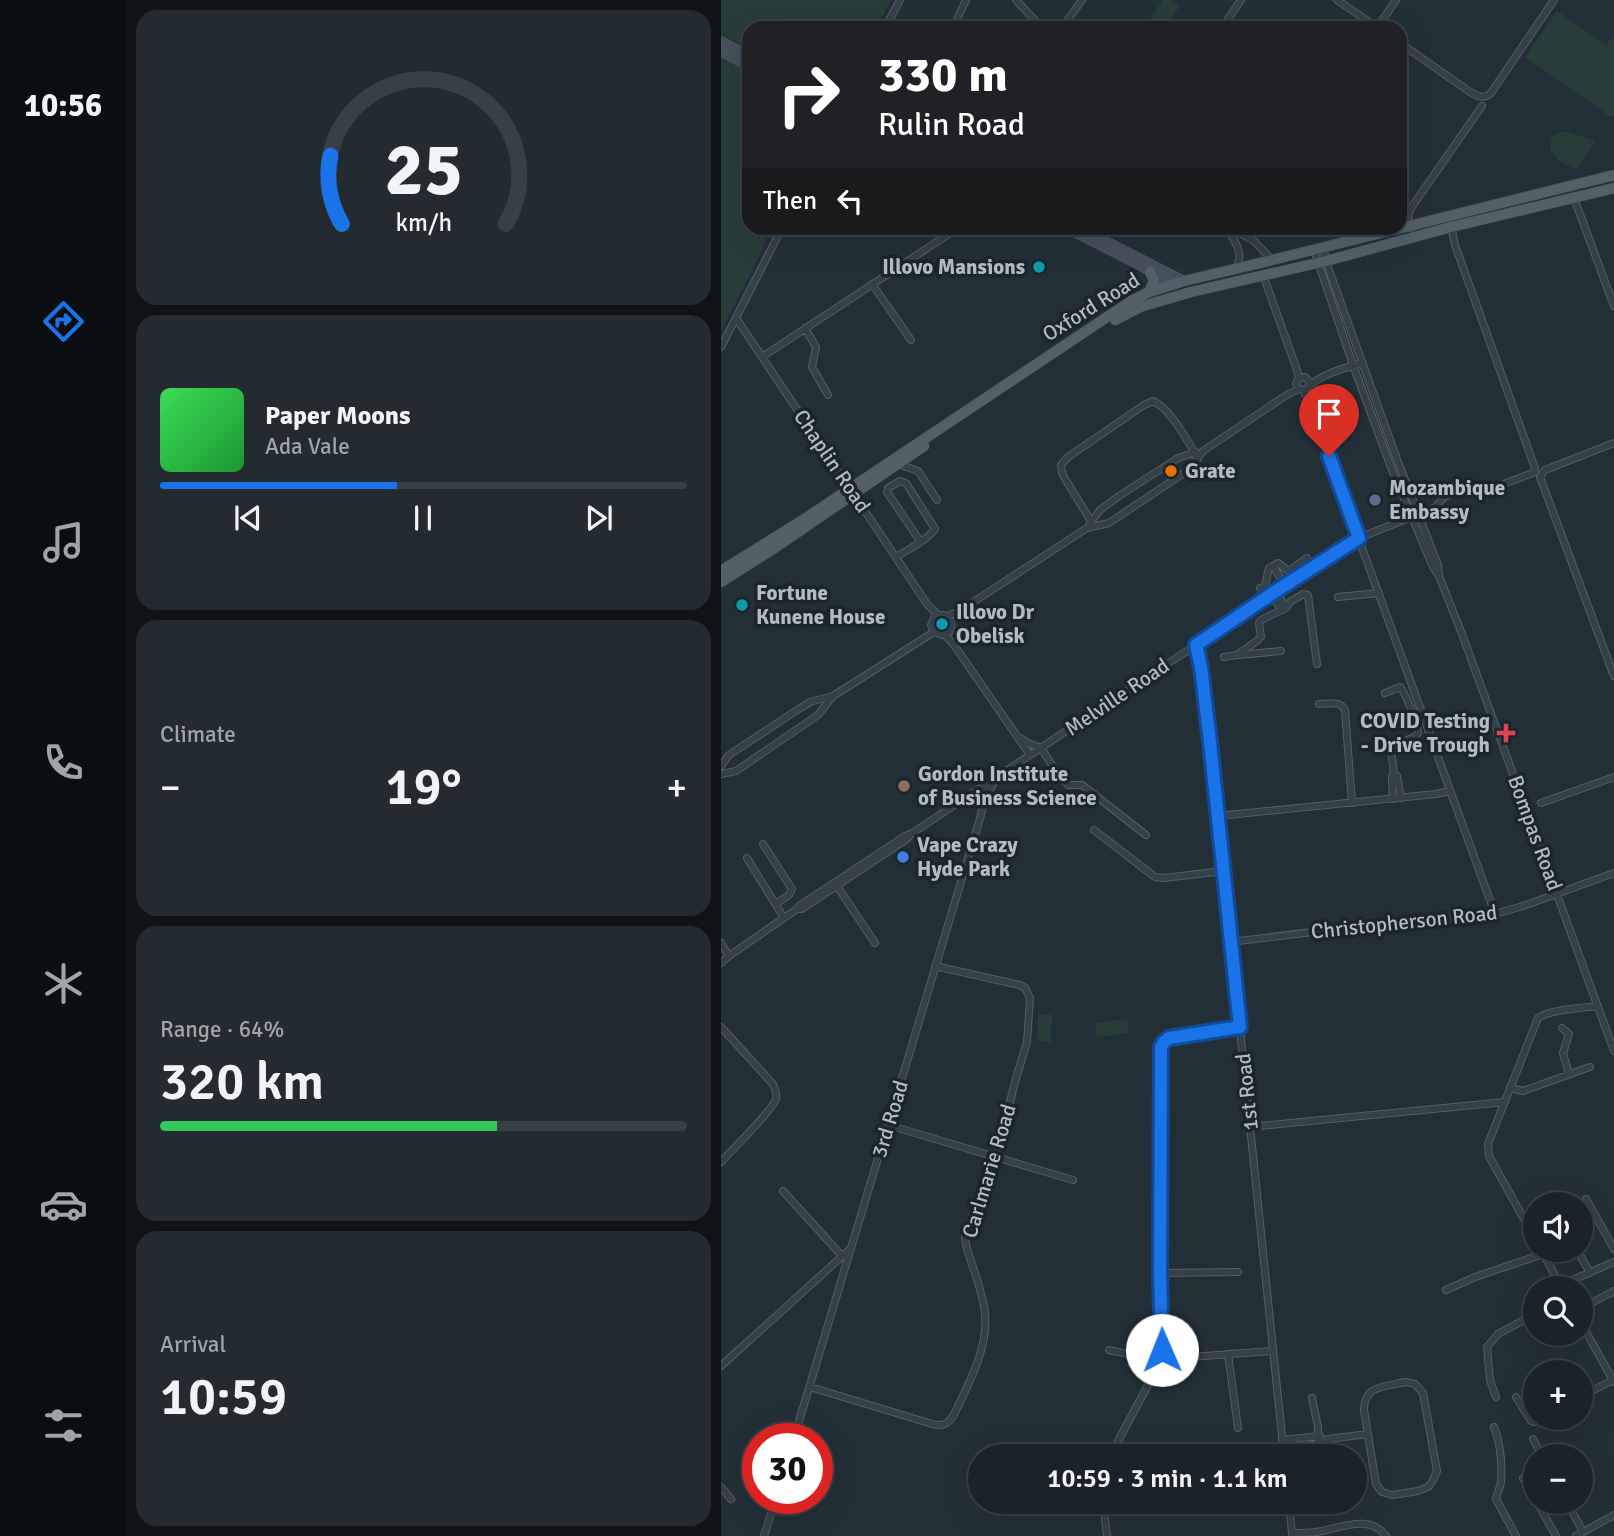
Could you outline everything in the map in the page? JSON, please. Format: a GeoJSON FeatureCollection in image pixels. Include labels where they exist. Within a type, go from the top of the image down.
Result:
{"type":"FeatureCollection","features":[{"type":"Feature","properties":{"kind":"main road"},"geometry":{"type":"LineString","coordinates":[[721,41],[742,52]]}},
{"type":"Feature","properties":{"kind":"main road"},"geometry":{"type":"LineString","coordinates":[[721,52],[742,62]]}},
{"type":"Feature","properties":{"kind":"main road","name":"Oxford Road"},"geometry":{"type":"LineString","coordinates":[[721,571],[898,464],[1124,314],[1191,292],[1322,262],[1436,231],[1450,222],[1515,200],[1614,175]]}},
{"type":"Feature","properties":{"kind":"main road"},"geometry":{"type":"LineString","coordinates":[[1563,189],[1562,194],[1574,198],[1582,191],[1578,185]]}},
{"type":"Feature","properties":{"kind":"main road","name":"Oxford Road"},"geometry":{"type":"LineString","coordinates":[[1407,226],[1433,220],[1450,222],[1519,211],[1614,188]]}},
{"type":"Feature","properties":{"kind":"main road"},"geometry":{"type":"LineString","coordinates":[[1515,200],[1519,211]]}},
{"type":"Feature","properties":{"kind":"main road"},"geometry":{"type":"LineString","coordinates":[[1433,220],[1436,231]]}},
{"type":"Feature","properties":{"kind":"main road"},"geometry":{"type":"LineString","coordinates":[[1079,235],[1150,272],[1179,291],[1191,292]]}},
{"type":"Feature","properties":{"kind":"main road"},"geometry":{"type":"LineString","coordinates":[[1094,235],[1184,281]]}},
{"type":"Feature","properties":{"kind":"main road","name":"Oxford Road"},"geometry":{"type":"LineString","coordinates":[[721,582],[1149,292],[1374,235]]}},
{"type":"Feature","properties":{"kind":"main road"},"geometry":{"type":"LineString","coordinates":[[1395,235],[1397,241]]}},
{"type":"Feature","properties":{"kind":"main road"},"geometry":{"type":"LineString","coordinates":[[1149,292],[1154,281],[1150,272]]}},
{"type":"Feature","properties":{"kind":"street"},"geometry":{"type":"LineString","coordinates":[[889,21],[900,0]]}},
{"type":"Feature","properties":{"kind":"street"},"geometry":{"type":"LineString","coordinates":[[956,21],[966,0]]}},
{"type":"Feature","properties":{"kind":"street"},"geometry":{"type":"LineString","coordinates":[[1016,0],[1036,21]]}},
{"type":"Feature","properties":{"kind":"street"},"geometry":{"type":"LineString","coordinates":[[1067,21],[1082,0]]}},
{"type":"Feature","properties":{"kind":"street"},"geometry":{"type":"LineString","coordinates":[[1227,21],[1241,0]]}},
{"type":"Feature","properties":{"kind":"street"},"geometry":{"type":"LineString","coordinates":[[1337,0],[1367,21]]}},
{"type":"Feature","properties":{"kind":"street"},"geometry":{"type":"LineString","coordinates":[[1382,21],[1396,0]]}},
{"type":"Feature","properties":{"kind":"street"},"geometry":{"type":"LineString","coordinates":[[1407,48],[1470,92],[1483,97],[1491,93],[1554,0]]}},
{"type":"Feature","properties":{"kind":"street"},"geometry":{"type":"LineString","coordinates":[[1414,237],[1408,214],[1411,208],[1482,106]]}},
{"type":"Feature","properties":{"kind":"street"},"geometry":{"type":"LineString","coordinates":[[1574,198],[1614,306]]}},
{"type":"Feature","properties":{"kind":"street"},"geometry":{"type":"LineString","coordinates":[[1450,222],[1455,245],[1614,676]]}},
{"type":"Feature","properties":{"kind":"street"},"geometry":{"type":"LineString","coordinates":[[721,347],[778,235]]}},
{"type":"Feature","properties":{"kind":"street"},"geometry":{"type":"LineString","coordinates":[[762,357],[947,235]]}},
{"type":"Feature","properties":{"kind":"street"},"geometry":{"type":"LineString","coordinates":[[1231,235],[1241,258],[1236,268]]}},
{"type":"Feature","properties":{"kind":"street"},"geometry":{"type":"LineString","coordinates":[[1244,235],[1272,260]]}},
{"type":"Feature","properties":{"kind":"street"},"geometry":{"type":"LineString","coordinates":[[1237,248],[1240,241],[1248,237]]}},
{"type":"Feature","properties":{"kind":"street","name":"Bompas Road"},"geometry":{"type":"LineString","coordinates":[[1318,249],[1353,365],[1415,516]]}},
{"type":"Feature","properties":{"kind":"street","name":"Bompas Road"},"geometry":{"type":"LineString","coordinates":[[1322,262],[1363,363],[1433,567],[1439,576],[1614,1051]]}},
{"type":"Feature","properties":{"kind":"street"},"geometry":{"type":"LineString","coordinates":[[1263,275],[1495,914]]}},
{"type":"Feature","properties":{"kind":"street"},"geometry":{"type":"LineString","coordinates":[[872,284],[911,340]]}},
{"type":"Feature","properties":{"kind":"street","name":"Chaplin Road"},"geometry":{"type":"LineString","coordinates":[[736,318],[935,617]]}},
{"type":"Feature","properties":{"kind":"street"},"geometry":{"type":"LineString","coordinates":[[805,328],[816,347],[811,365],[828,395]]}},
{"type":"Feature","properties":{"kind":"street"},"geometry":{"type":"LineString","coordinates":[[1091,525],[1109,523],[1184,473],[1196,456],[1303,384],[1363,363]]}},
{"type":"Feature","properties":{"kind":"street"},"geometry":{"type":"LineString","coordinates":[[1091,525],[1062,472],[1061,465],[1068,457],[1144,405],[1153,401],[1160,404],[1196,456]]}},
{"type":"Feature","properties":{"kind":"street","name":"Melville Road"},"geometry":{"type":"LineString","coordinates":[[797,909],[802,909],[838,886],[911,834],[1273,592],[1359,538],[1436,507],[1444,497],[1455,492],[1483,492],[1614,443]]}},
{"type":"Feature","properties":{"kind":"street"},"geometry":{"type":"LineString","coordinates":[[721,774],[736,771],[818,715],[833,696],[920,639],[925,639],[933,630],[935,617],[949,618],[1091,525],[1100,510],[1119,496],[1178,458],[1196,456]]}},
{"type":"Feature","properties":{"kind":"street"},"geometry":{"type":"LineString","coordinates":[[898,464],[918,471],[937,500]]}},
{"type":"Feature","properties":{"kind":"street"},"geometry":{"type":"LineString","coordinates":[[896,557],[920,541],[935,531],[906,483],[900,481],[888,488],[887,492],[920,541]]}},
{"type":"Feature","properties":{"kind":"street"},"geometry":{"type":"LineString","coordinates":[[1260,588],[1262,589],[1268,579],[1269,568],[1278,563],[1290,570],[1307,558]]}},
{"type":"Feature","properties":{"kind":"street"},"geometry":{"type":"LineString","coordinates":[[1273,566],[1285,585]]}},
{"type":"Feature","properties":{"kind":"street"},"geometry":{"type":"LineString","coordinates":[[1273,592],[1283,609]]}},
{"type":"Feature","properties":{"kind":"street"},"geometry":{"type":"LineString","coordinates":[[1338,597],[1379,593]]}},
{"type":"Feature","properties":{"kind":"street"},"geometry":{"type":"LineString","coordinates":[[1237,655],[1261,637],[1261,620],[1283,609],[1303,594],[1308,595],[1317,664]]}},
{"type":"Feature","properties":{"kind":"street"},"geometry":{"type":"LineString","coordinates":[[933,630],[938,635],[947,633],[952,625],[949,618]]}},
{"type":"Feature","properties":{"kind":"street"},"geometry":{"type":"LineString","coordinates":[[947,633],[1030,755]]}},
{"type":"Feature","properties":{"kind":"street","name":"1st Road"},"geometry":{"type":"LineString","coordinates":[[1196,645],[1201,667],[1218,816],[1283,1444]]}},
{"type":"Feature","properties":{"kind":"street"},"geometry":{"type":"LineString","coordinates":[[1224,657],[1281,651]]}},
{"type":"Feature","properties":{"kind":"street"},"geometry":{"type":"LineString","coordinates":[[1385,693],[1402,688],[1418,731],[1415,737],[1392,748],[1394,774],[1397,776],[1397,798]]}},
{"type":"Feature","properties":{"kind":"street"},"geometry":{"type":"LineString","coordinates":[[721,766],[729,755],[810,702],[833,696]]}},
{"type":"Feature","properties":{"kind":"street"},"geometry":{"type":"LineString","coordinates":[[1318,704],[1344,706],[1352,803]]}},
{"type":"Feature","properties":{"kind":"street"},"geometry":{"type":"LineString","coordinates":[[1017,736],[1041,748],[1066,784],[1082,785],[1146,835]]}},
{"type":"Feature","properties":{"kind":"street"},"geometry":{"type":"LineString","coordinates":[[1541,803],[1614,776]]}},
{"type":"Feature","properties":{"kind":"street","name":"3rd Road"},"geometry":{"type":"LineString","coordinates":[[985,800],[997,777]]}},
{"type":"Feature","properties":{"kind":"street","name":"3rd Road"},"geometry":{"type":"LineString","coordinates":[[799,1423],[982,815],[984,786]]}},
{"type":"Feature","properties":{"kind":"street"},"geometry":{"type":"LineString","coordinates":[[1218,816],[1450,791]]}},
{"type":"Feature","properties":{"kind":"street"},"geometry":{"type":"LineString","coordinates":[[1094,830],[1158,878],[1223,871]]}},
{"type":"Feature","properties":{"kind":"street","name":"Melville Road"},"geometry":{"type":"LineString","coordinates":[[721,963],[849,872],[905,835],[911,834]]}},
{"type":"Feature","properties":{"kind":"street"},"geometry":{"type":"LineString","coordinates":[[762,844],[792,890],[776,904]]}},
{"type":"Feature","properties":{"kind":"street"},"geometry":{"type":"LineString","coordinates":[[747,858],[784,918]]}},
{"type":"Feature","properties":{"kind":"street","name":"Christopherson Road"},"geometry":{"type":"LineString","coordinates":[[1230,942],[1495,914],[1614,873]]}},
{"type":"Feature","properties":{"kind":"street"},"geometry":{"type":"LineString","coordinates":[[838,886],[875,943]]}},
{"type":"Feature","properties":{"kind":"street"},"geometry":{"type":"LineString","coordinates":[[721,943],[729,956]]}},
{"type":"Feature","properties":{"kind":"street","name":"Carlmarie Road"},"geometry":{"type":"LineString","coordinates":[[810,1387],[937,1425],[951,1419],[976,1368],[985,1328],[984,1307],[965,1240],[996,1157],[1027,1042],[1030,1005],[1028,992],[1020,985],[935,966]]}},
{"type":"Feature","properties":{"kind":"street"},"geometry":{"type":"LineString","coordinates":[[1523,1217],[1487,1152],[1488,1144],[1538,1018],[1551,1013],[1598,1006]]}},
{"type":"Feature","properties":{"kind":"street"},"geometry":{"type":"LineString","coordinates":[[721,1027],[772,1083],[776,1092],[776,1098],[768,1112],[721,1162]]}},
{"type":"Feature","properties":{"kind":"street"},"geometry":{"type":"LineString","coordinates":[[1116,1444],[1160,1362],[1161,1047],[1169,1038],[1240,1027]]}},
{"type":"Feature","properties":{"kind":"street"},"geometry":{"type":"LineString","coordinates":[[1562,1028],[1569,1034],[1563,1053],[1569,1074]]}},
{"type":"Feature","properties":{"kind":"street"},"geometry":{"type":"LineString","coordinates":[[1510,1088],[1523,1091],[1590,1067]]}},
{"type":"Feature","properties":{"kind":"street"},"geometry":{"type":"LineString","coordinates":[[1250,1128],[1504,1102]]}},
{"type":"Feature","properties":{"kind":"street"},"geometry":{"type":"LineString","coordinates":[[888,1125],[1073,1180]]}},
{"type":"Feature","properties":{"kind":"street"},"geometry":{"type":"LineString","coordinates":[[783,1191],[842,1256]]}},
{"type":"Feature","properties":{"kind":"street"},"geometry":{"type":"LineString","coordinates":[[1593,1212],[1614,1249]]}},
{"type":"Feature","properties":{"kind":"street"},"geometry":{"type":"LineString","coordinates":[[721,1366],[851,1248]]}},
{"type":"Feature","properties":{"kind":"street"},"geometry":{"type":"LineString","coordinates":[[1446,1290],[1523,1259]]}},
{"type":"Feature","properties":{"kind":"street"},"geometry":{"type":"LineString","coordinates":[[1584,1262],[1590,1273]]}},
{"type":"Feature","properties":{"kind":"street"},"geometry":{"type":"LineString","coordinates":[[1584,1276],[1614,1262]]}},
{"type":"Feature","properties":{"kind":"street"},"geometry":{"type":"LineString","coordinates":[[1160,1273],[1238,1272]]}},
{"type":"Feature","properties":{"kind":"street"},"geometry":{"type":"LineString","coordinates":[[1593,1303],[1614,1291]]}},
{"type":"Feature","properties":{"kind":"street"},"geometry":{"type":"LineString","coordinates":[[1496,1397],[1490,1380],[1487,1347],[1498,1334],[1523,1320]]}},
{"type":"Feature","properties":{"kind":"street"},"geometry":{"type":"LineString","coordinates":[[1593,1345],[1613,1381],[1593,1391]]}},
{"type":"Feature","properties":{"kind":"street"},"geometry":{"type":"LineString","coordinates":[[1109,1350],[1160,1362],[1273,1351]]}},
{"type":"Feature","properties":{"kind":"street"},"geometry":{"type":"LineString","coordinates":[[1228,1354],[1238,1428]]}},
{"type":"Feature","properties":{"kind":"street"},"geometry":{"type":"LineString","coordinates":[[1405,1382],[1415,1384],[1423,1393],[1436,1464],[1435,1477],[1428,1487],[1392,1495],[1383,1492],[1377,1484],[1368,1434],[1364,1405],[1369,1392],[1405,1382]]}},
{"type":"Feature","properties":{"kind":"street"},"geometry":{"type":"LineString","coordinates":[[1516,1397],[1523,1409]]}},
{"type":"Feature","properties":{"kind":"street"},"geometry":{"type":"LineString","coordinates":[[1312,1398],[1318,1444],[1328,1439],[1368,1434]]}},
{"type":"Feature","properties":{"kind":"street"},"geometry":{"type":"LineString","coordinates":[[1494,1427],[1499,1446],[1500,1484],[1496,1499],[1516,1536]]}},
{"type":"Feature","properties":{"kind":"street"},"geometry":{"type":"LineString","coordinates":[[1282,1440],[1318,1435],[1328,1439]]}},
{"type":"Feature","properties":{"kind":"street"},"geometry":{"type":"LineString","coordinates":[[1533,1439],[1536,1444]]}},
{"type":"Feature","properties":{"kind":"street"},"geometry":{"type":"LineString","coordinates":[[721,1487],[731,1499]]}},
{"type":"Feature","properties":{"kind":"street"},"geometry":{"type":"LineString","coordinates":[[764,1536],[771,1514]]}},
{"type":"Feature","properties":{"kind":"street"},"geometry":{"type":"LineString","coordinates":[[1104,1514],[1107,1536]]}},
{"type":"Feature","properties":{"kind":"street"},"geometry":{"type":"LineString","coordinates":[[1290,1514],[1293,1534],[1313,1533],[1362,1523],[1373,1525],[1386,1536]]}},
{"type":"Feature","properties":{"kind":"street"},"geometry":{"type":"LineString","coordinates":[[1544,1514],[1556,1536]]}},
{"type":"Feature","properties":{"kind":"street"},"geometry":{"type":"LineString","coordinates":[[1573,1514],[1583,1532]]}},
{"type":"Feature","properties":{"kind":"street"},"geometry":{"type":"LineString","coordinates":[[1576,1536],[1614,1516]]}},
{"type":"Feature","properties":{"kind":"street"},"geometry":{"type":"LineString","coordinates":[[1313,1533],[1325,1536]]}},
{"type":"Feature","properties":{"kind":"green space"},"geometry":{"type":"Polygon","coordinates":[[[721,0],[891,0],[880,21],[742,21],[742,44],[721,34],[721,0]]]}},
{"type":"Feature","properties":{"kind":"green space"},"geometry":{"type":"Polygon","coordinates":[[[1163,0],[1171,0],[1180,6],[1169,21],[1149,20],[1163,0]]]}},
{"type":"Feature","properties":{"kind":"green space"},"geometry":{"type":"Polygon","coordinates":[[[1557,11],[1606,45],[1614,35],[1614,116],[1611,117],[1525,57],[1557,11]]]}},
{"type":"Feature","properties":{"kind":"green space"},"geometry":{"type":"Polygon","coordinates":[[[721,57],[742,68],[742,235],[768,235],[721,331],[721,57]]]}},
{"type":"Feature","properties":{"kind":"green space"},"geometry":{"type":"Polygon","coordinates":[[[1569,132],[1595,141],[1577,170],[1559,161],[1550,150],[1551,138],[1558,133],[1569,132]]]}},
{"type":"Feature","properties":{"kind":"green space"},"geometry":{"type":"Polygon","coordinates":[[[1038,1014],[1052,1015],[1051,1042],[1037,1041],[1038,1014]]]}},
{"type":"Feature","properties":{"kind":"green space"},"geometry":{"type":"Polygon","coordinates":[[[1127,1019],[1129,1033],[1097,1037],[1095,1023],[1127,1019]]]}},
{"type":"Feature","properties":{"kind":"place","name":"Illovo Mansions"},"geometry":{"type":"Point","coordinates":[1039,267]}},
{"type":"Feature","properties":{"kind":"place","name":"Grate"},"geometry":{"type":"Point","coordinates":[1171,471]}},
{"type":"Feature","properties":{"kind":"place","name":"Mozambique Embassy"},"geometry":{"type":"Point","coordinates":[1375,500]}},
{"type":"Feature","properties":{"kind":"place","name":"Fortune Kunene House"},"geometry":{"type":"Point","coordinates":[742,605]}},
{"type":"Feature","properties":{"kind":"place","name":"Illovo Dr Obelisk"},"geometry":{"type":"Point","coordinates":[942,624]}},
{"type":"Feature","properties":{"kind":"place","name":"COVID Testing - Drive Trough"},"geometry":{"type":"Point","coordinates":[1506,733]}},
{"type":"Feature","properties":{"kind":"place","name":"Gordon Institute of Business Science"},"geometry":{"type":"Point","coordinates":[904,786]}},
{"type":"Feature","properties":{"kind":"place","name":"Vape Crazy Hyde Park"},"geometry":{"type":"Point","coordinates":[903,857]}},
{"type":"Feature","properties":{"kind":"route"},"geometry":{"type":"LineString","coordinates":[[1162,1350],[1161,1047],[1169,1038],[1240,1027],[1210,742],[1196,645],[1359,538],[1329,456]]}}]}
